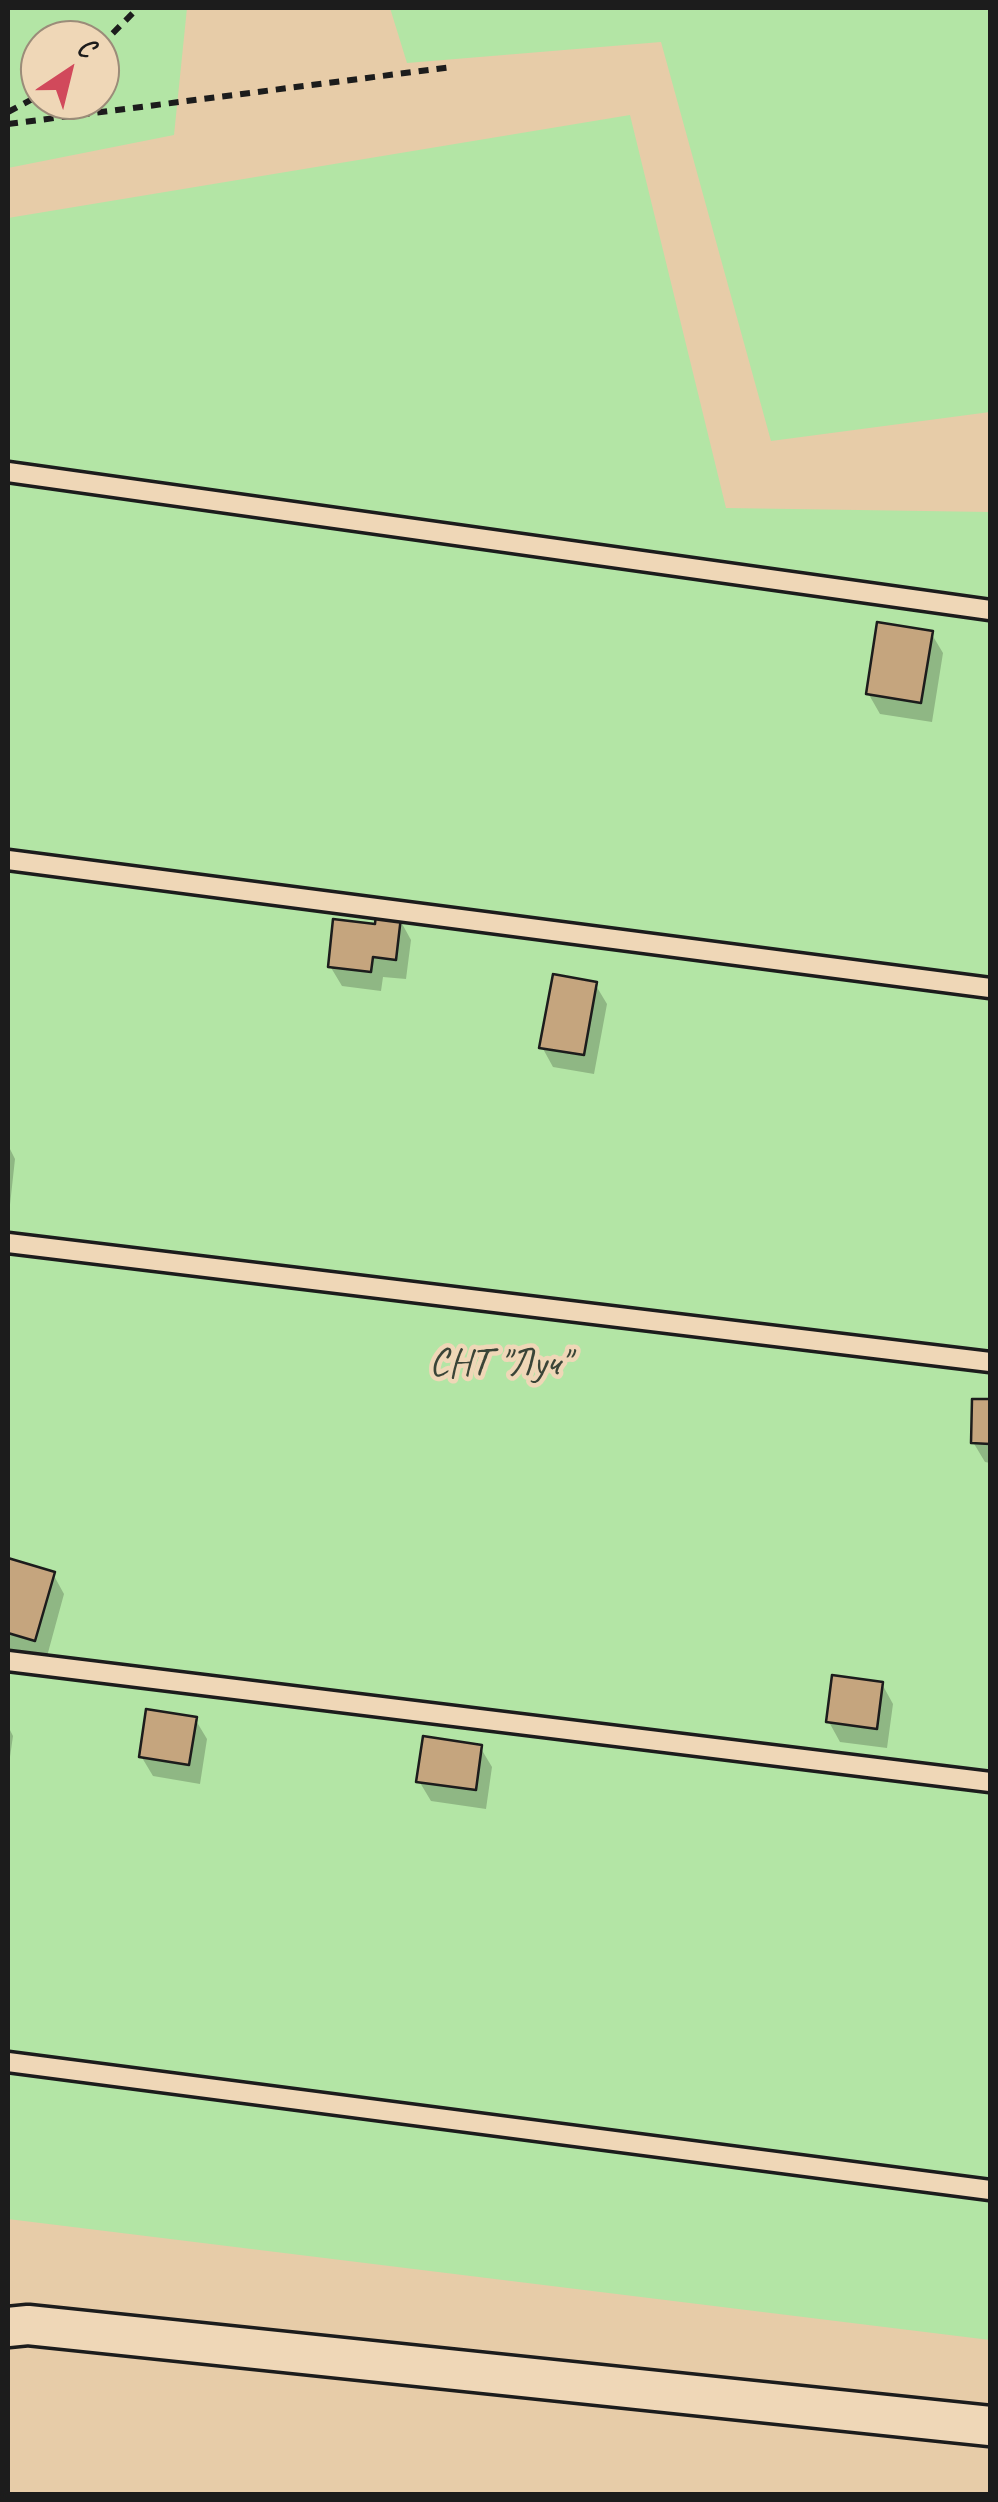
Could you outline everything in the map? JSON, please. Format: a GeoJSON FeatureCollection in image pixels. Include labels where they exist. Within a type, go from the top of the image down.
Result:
{"type":"FeatureCollection","features":[{"type":"Feature","properties":{"kind":"street"},"geometry":{"type":"LineString","coordinates":[[8,2327],[28,2325],[990,2426]]}},
{"type":"Feature","properties":{"kind":"lane"},"geometry":{"type":"LineString","coordinates":[[8,472],[990,610]]}},
{"type":"Feature","properties":{"kind":"lane"},"geometry":{"type":"LineString","coordinates":[[8,860],[990,988]]}},
{"type":"Feature","properties":{"kind":"lane"},"geometry":{"type":"LineString","coordinates":[[8,1243],[990,1362]]}},
{"type":"Feature","properties":{"kind":"lane"},"geometry":{"type":"LineString","coordinates":[[8,1661],[990,1782]]}},
{"type":"Feature","properties":{"kind":"lane"},"geometry":{"type":"LineString","coordinates":[[8,2062],[990,2190]]}},
{"type":"Feature","properties":{"kind":"path"},"geometry":{"type":"LineString","coordinates":[[120,26],[138,8]]}},
{"type":"Feature","properties":{"kind":"path"},"geometry":{"type":"LineString","coordinates":[[8,124],[452,67]]}},
{"type":"Feature","properties":{"kind":"green space"},"geometry":{"type":"Polygon","coordinates":[[[8,8],[187,8],[174,135],[8,168],[8,8]]]}},
{"type":"Feature","properties":{"kind":"green space"},"geometry":{"type":"Polygon","coordinates":[[[390,8],[990,8],[990,412],[771,441],[661,42],[407,63],[390,8]]]}},
{"type":"Feature","properties":{"kind":"green space","name":"СНТ \"Луч\""},"geometry":{"type":"Polygon","coordinates":[[[630,115],[726,508],[990,512],[990,2340],[8,2219],[8,218],[630,115]]]}},
{"type":"Feature","properties":{"kind":"building"},"geometry":{"type":"Polygon","coordinates":[[[877,622],[933,631],[921,703],[866,694],[877,622]]]}},
{"type":"Feature","properties":{"kind":"building"},"geometry":{"type":"Polygon","coordinates":[[[376,914],[401,917],[396,960],[373,957],[371,972],[328,967],[333,919],[375,924],[376,914]]]}},
{"type":"Feature","properties":{"kind":"building"},"geometry":{"type":"Polygon","coordinates":[[[553,974],[597,982],[584,1055],[539,1048],[553,974]]]}},
{"type":"Feature","properties":{"kind":"building"},"geometry":{"type":"Polygon","coordinates":[[[972,1399],[990,1399],[990,1444],[971,1443],[972,1399]]]}},
{"type":"Feature","properties":{"kind":"building"},"geometry":{"type":"Polygon","coordinates":[[[8,1558],[55,1572],[35,1641],[8,1633],[8,1558]]]}},
{"type":"Feature","properties":{"kind":"building"},"geometry":{"type":"Polygon","coordinates":[[[832,1675],[883,1682],[877,1729],[826,1722],[832,1675]]]}},
{"type":"Feature","properties":{"kind":"building"},"geometry":{"type":"Polygon","coordinates":[[[146,1709],[197,1717],[189,1765],[139,1757],[146,1709]]]}},
{"type":"Feature","properties":{"kind":"building"},"geometry":{"type":"Polygon","coordinates":[[[423,1736],[482,1745],[476,1790],[416,1782],[423,1736]]]}}]}
